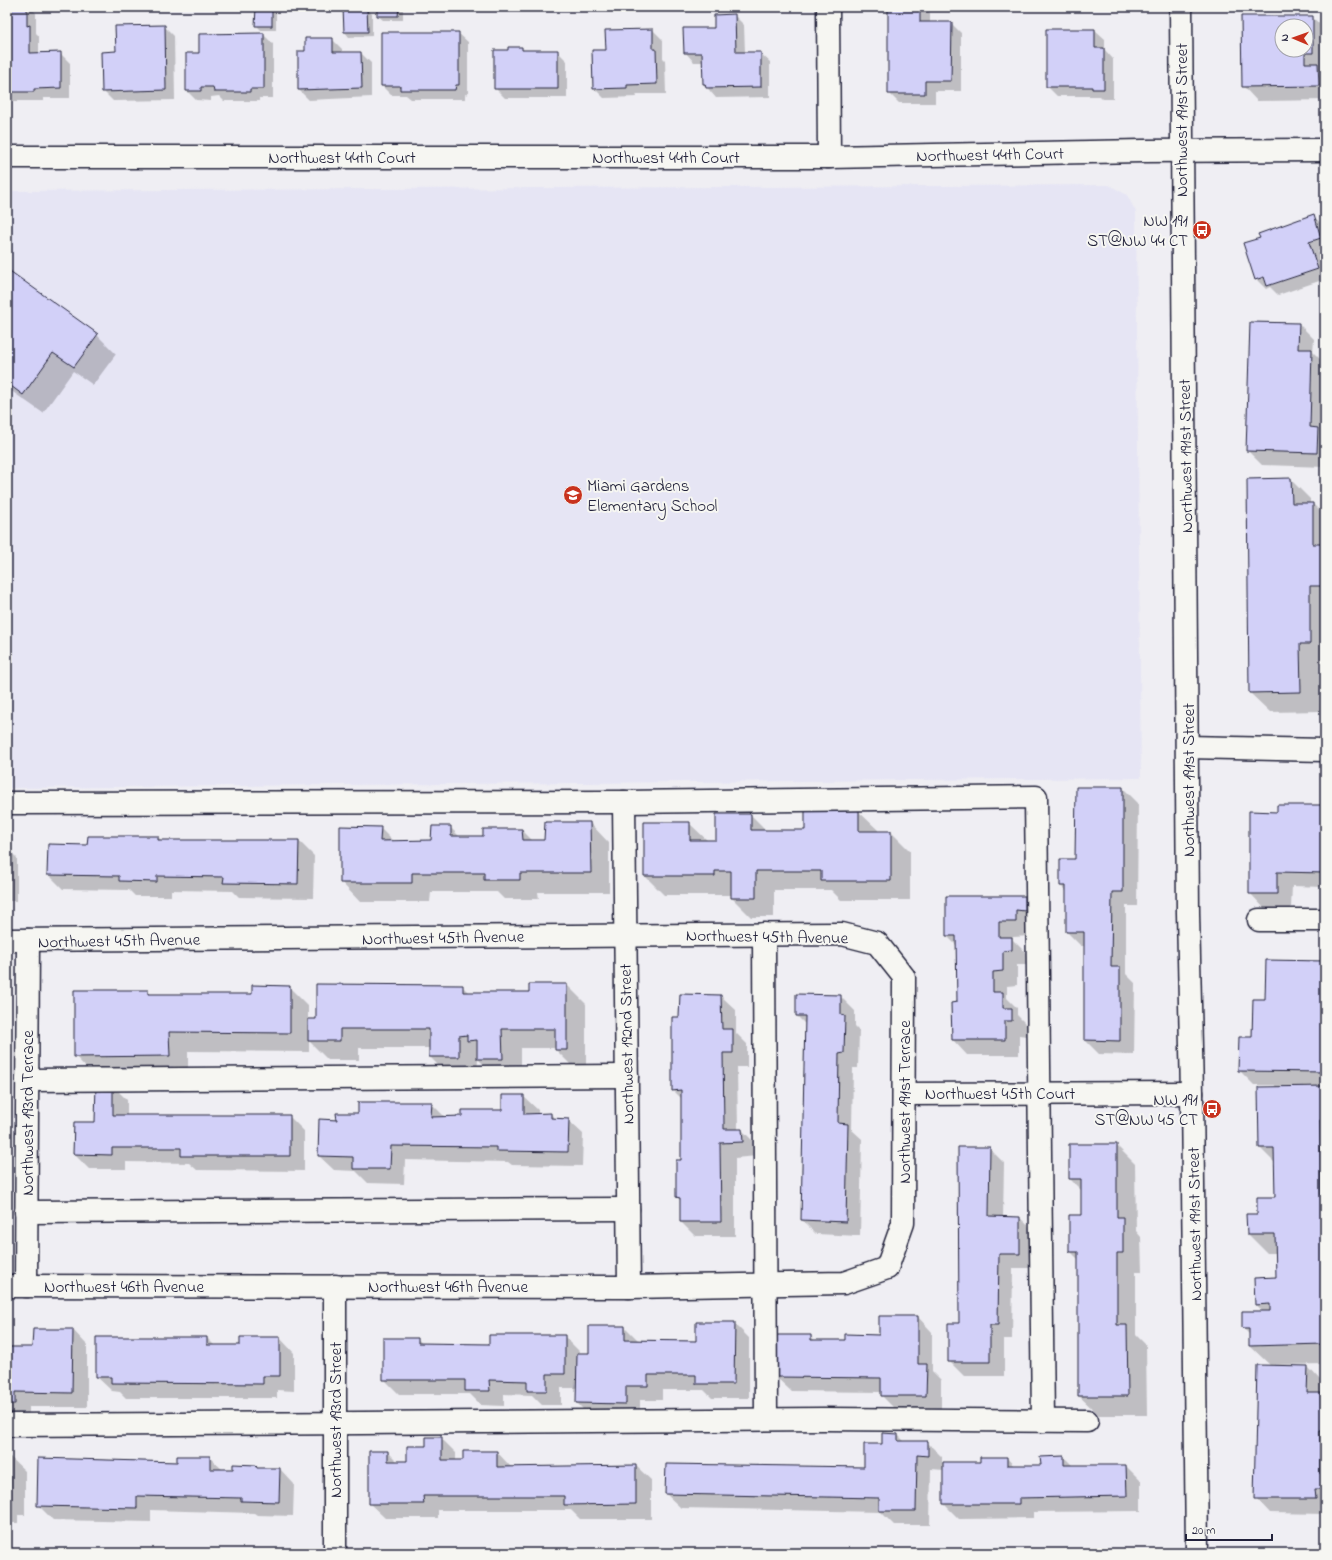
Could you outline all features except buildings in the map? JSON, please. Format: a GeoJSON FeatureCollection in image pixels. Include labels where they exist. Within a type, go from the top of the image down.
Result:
{"type":"FeatureCollection","features":[{"type":"Feature","properties":{"kind":"street"},"geometry":{"type":"LineString","coordinates":[[828,7],[829,157]]}},
{"type":"Feature","properties":{"kind":"street","name":"Northwest 191st Street"},"geometry":{"type":"LineString","coordinates":[[1181,7],[1188,747],[1188,913],[1192,1093],[1197,1553]]}},
{"type":"Feature","properties":{"kind":"street","name":"Northwest 44th Court"},"geometry":{"type":"LineString","coordinates":[[7,157],[829,157],[1325,150]]}},
{"type":"Feature","properties":{"kind":"street"},"geometry":{"type":"LineString","coordinates":[[1188,747],[1325,750]]}},
{"type":"Feature","properties":{"kind":"street"},"geometry":{"type":"LineString","coordinates":[[7,803],[624,802],[1036,796],[1044,1421]]}},
{"type":"Feature","properties":{"kind":"street","name":"Northwest 192nd Street"},"geometry":{"type":"LineString","coordinates":[[624,802],[629,1287]]}},
{"type":"Feature","properties":{"kind":"street"},"geometry":{"type":"LineString","coordinates":[[1259,920],[1325,920]]}},
{"type":"Feature","properties":{"kind":"street"},"geometry":{"type":"LineString","coordinates":[[764,934],[766,1420]]}},
{"type":"Feature","properties":{"kind":"street","name":"Northwest 45th Avenue"},"geometry":{"type":"LineString","coordinates":[[18,940],[842,934],[877,944]]}},
{"type":"Feature","properties":{"kind":"street","name":"Northwest 193rd Terrace"},"geometry":{"type":"LineString","coordinates":[[16,1286],[26,1212],[27,1080],[18,940]]}},
{"type":"Feature","properties":{"kind":"street","name":"Northwest 191st Terrace"},"geometry":{"type":"LineString","coordinates":[[877,944],[904,977],[903,1223],[887,1268]]}},
{"type":"Feature","properties":{"kind":"street"},"geometry":{"type":"LineString","coordinates":[[27,1080],[627,1076]]}},
{"type":"Feature","properties":{"kind":"street","name":"Northwest 45th Court"},"geometry":{"type":"LineString","coordinates":[[904,1094],[1192,1093]]}},
{"type":"Feature","properties":{"kind":"street"},"geometry":{"type":"LineString","coordinates":[[26,1212],[628,1209]]}},
{"type":"Feature","properties":{"kind":"street","name":"Northwest 46th Avenue"},"geometry":{"type":"LineString","coordinates":[[16,1286],[629,1287],[844,1282],[887,1268]]}},
{"type":"Feature","properties":{"kind":"street","name":"Northwest 193rd Street"},"geometry":{"type":"LineString","coordinates":[[335,1286],[335,1553]]}},
{"type":"Feature","properties":{"kind":"street"},"geometry":{"type":"LineString","coordinates":[[7,1425],[766,1420],[1087,1421]]}},
{"type":"Feature","properties":{"kind":"shaded area","name":"Miami Gardens Elementary School"},"geometry":{"type":"Polygon","coordinates":[[[1109,185],[1127,195],[1136,212],[1141,778],[7,788],[7,191],[1109,185]]]}},
{"type":"Feature","properties":{"kind":"place","name":"NW 191 ST@NW 44 CT"},"geometry":{"type":"Point","coordinates":[1202,230]}},
{"type":"Feature","properties":{"kind":"place","name":"Miami Gardens Elementary School"},"geometry":{"type":"Point","coordinates":[573,495]}},
{"type":"Feature","properties":{"kind":"place","name":"NW 191 ST@NW 45 CT"},"geometry":{"type":"Point","coordinates":[1212,1109]}}]}
